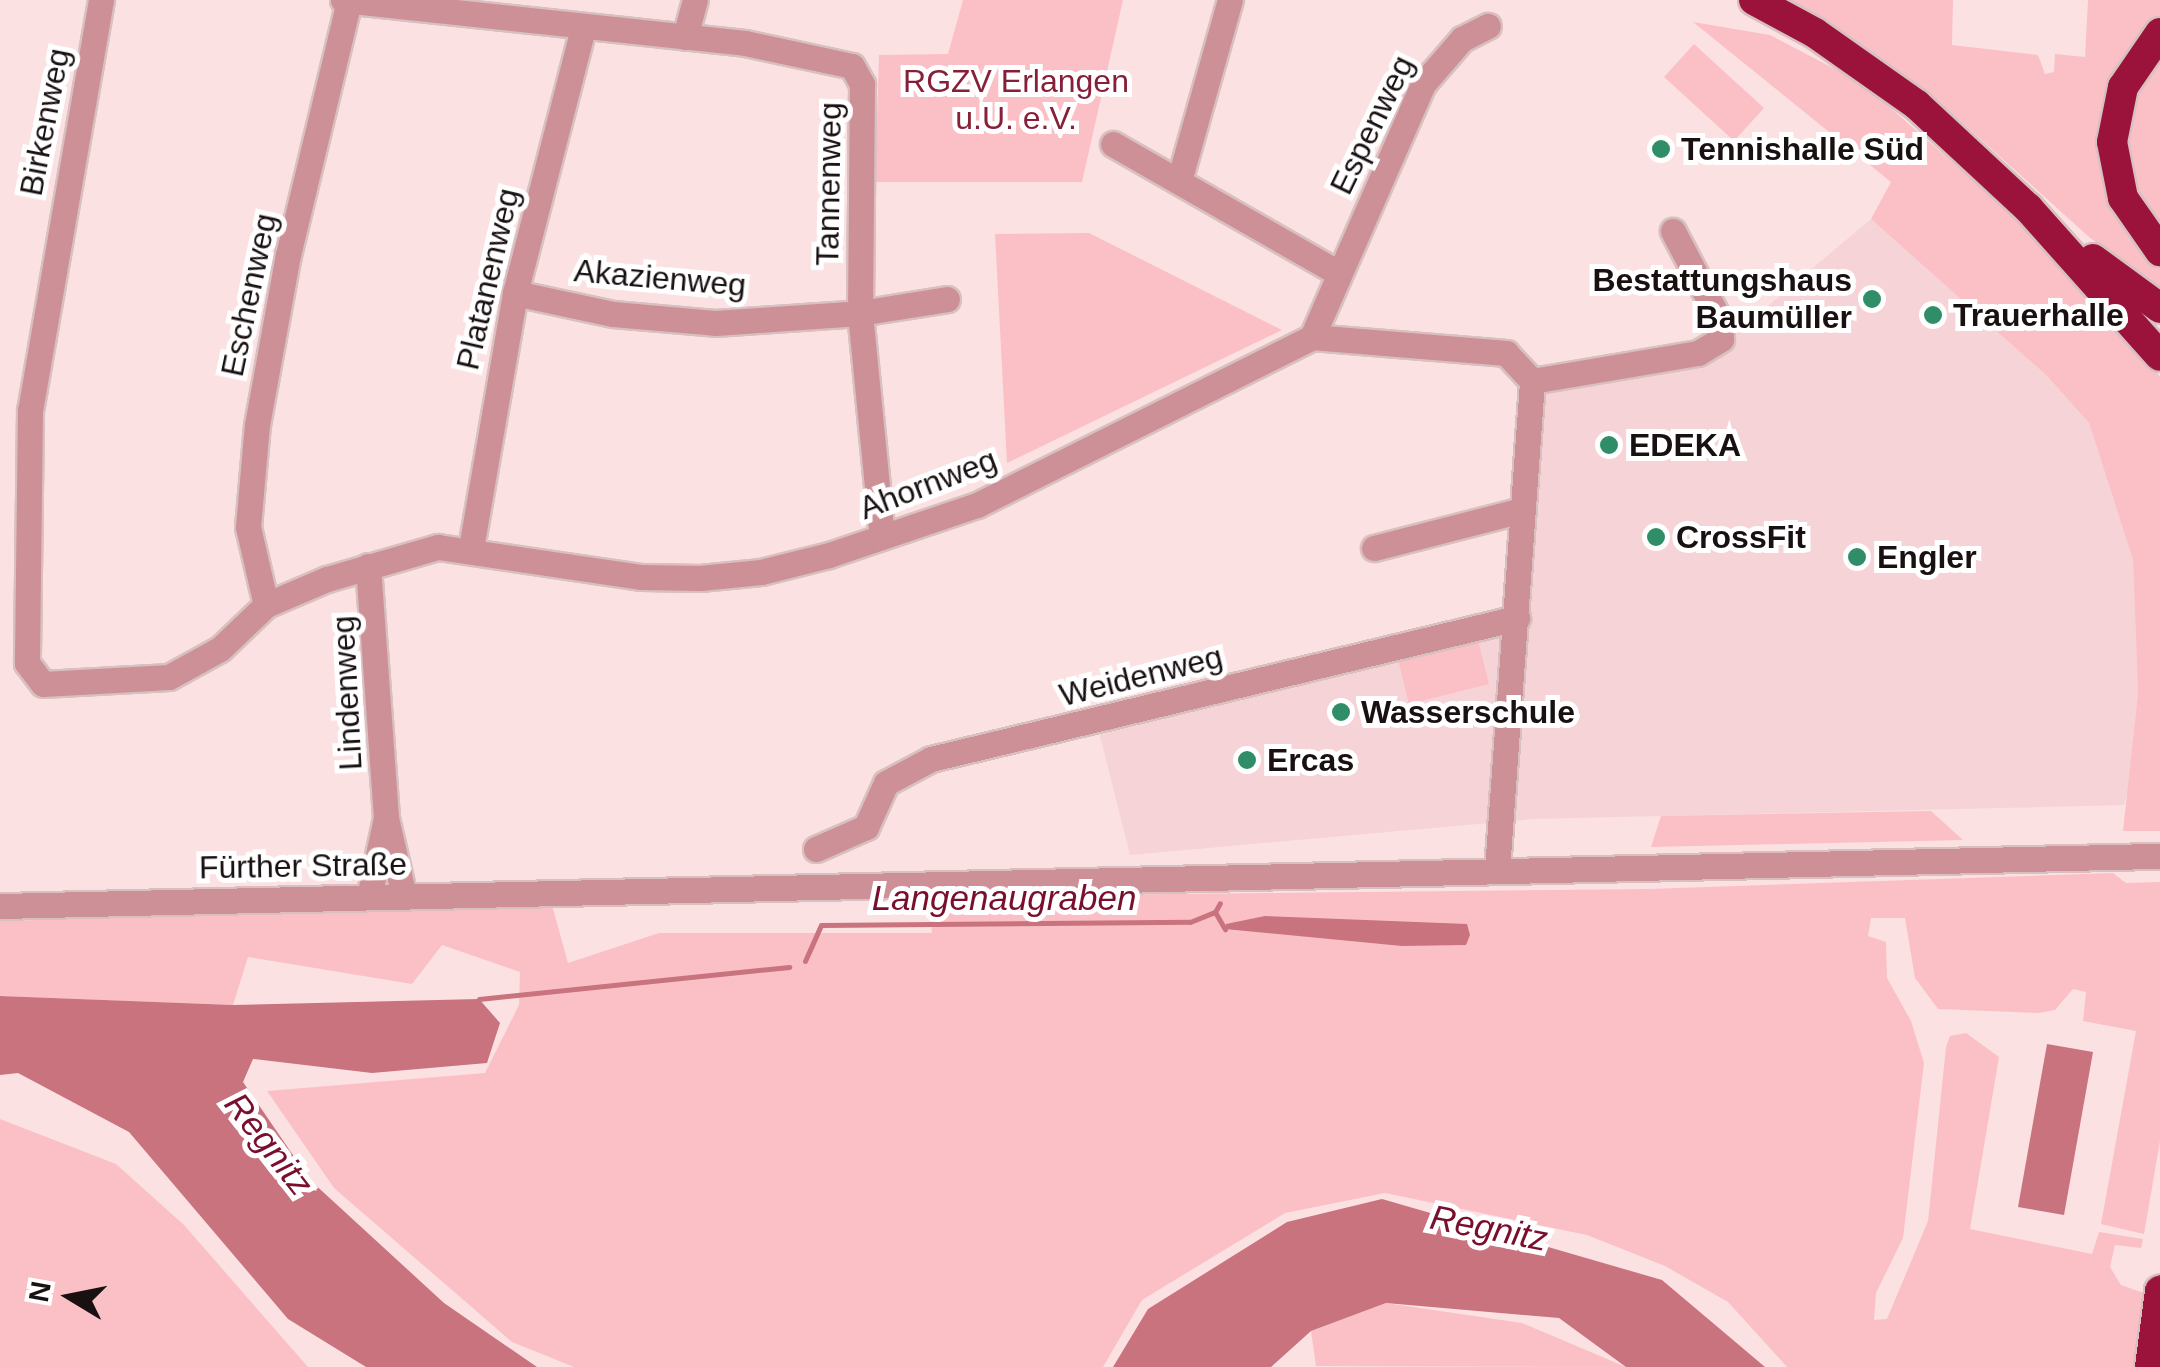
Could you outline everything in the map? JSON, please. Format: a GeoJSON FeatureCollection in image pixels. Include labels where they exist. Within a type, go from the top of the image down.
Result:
{"type":"FeatureCollection","features":[{"type":"Feature","properties":{"kind":"highway"},"geometry":{"type":"LineString","coordinates":[[1754,0],[1872,70],[2028,208],[2160,308]]}},
{"type":"Feature","properties":{"kind":"highway"},"geometry":{"type":"LineString","coordinates":[[2160,34],[2123,86],[2112,142],[2123,198],[2160,251]]}},
{"type":"Feature","properties":{"kind":"highway"},"geometry":{"type":"LineString","coordinates":[[2028,208],[2160,356]]}},
{"type":"Feature","properties":{"kind":"highway"},"geometry":{"type":"LineString","coordinates":[[2150,1367],[2160,1292]]}},
{"type":"Feature","properties":{"kind":"street","name":"Birkenweg"},"geometry":{"type":"LineString","coordinates":[[30,674],[25,516],[32,391],[101,0]]}},
{"type":"Feature","properties":{"kind":"street"},"geometry":{"type":"LineString","coordinates":[[353,1],[470,8],[583,28],[685,37],[695,0]]}},
{"type":"Feature","properties":{"kind":"street"},"geometry":{"type":"LineString","coordinates":[[1179,181],[1230,0]]}},
{"type":"Feature","properties":{"kind":"street","name":"Eschenweg"},"geometry":{"type":"LineString","coordinates":[[266,605],[248,526],[257,425],[288,255],[353,1]]}},
{"type":"Feature","properties":{"kind":"street","name":"Espenweg"},"geometry":{"type":"LineString","coordinates":[[1312,337],[1422,84],[1462,39],[1488,26]]}},
{"type":"Feature","properties":{"kind":"street","name":"Platanenweg"},"geometry":{"type":"LineString","coordinates":[[471,548],[515,293],[583,28]]}},
{"type":"Feature","properties":{"kind":"street","name":"Tannenweg"},"geometry":{"type":"LineString","coordinates":[[685,37],[846,62],[862,84],[860,313],[882,537]]}},
{"type":"Feature","properties":{"kind":"street"},"geometry":{"type":"LineString","coordinates":[[1113,144],[1338,273]]}},
{"type":"Feature","properties":{"kind":"street"},"geometry":{"type":"LineString","coordinates":[[1532,381],[1698,352],[1721,339],[1720,323],[1673,231]]}},
{"type":"Feature","properties":{"kind":"street","name":"Akazienweg"},"geometry":{"type":"LineString","coordinates":[[515,293],[614,314],[715,323],[860,313]]}},
{"type":"Feature","properties":{"kind":"street"},"geometry":{"type":"LineString","coordinates":[[860,313],[946,298]]}},
{"type":"Feature","properties":{"kind":"street","name":"Ahornweg"},"geometry":{"type":"LineString","coordinates":[[30,674],[54,685],[169,677],[220,649],[266,605],[368,566],[438,547],[471,548],[642,577],[700,578],[760,572],[977,505],[1312,337]]}},
{"type":"Feature","properties":{"kind":"street"},"geometry":{"type":"LineString","coordinates":[[1312,337],[1506,353],[1532,381],[1497,870]]}},
{"type":"Feature","properties":{"kind":"street"},"geometry":{"type":"LineString","coordinates":[[1374,548],[1522,510]]}},
{"type":"Feature","properties":{"kind":"street","name":"Lindenweg"},"geometry":{"type":"LineString","coordinates":[[368,566],[386,818],[404,896]]}},
{"type":"Feature","properties":{"kind":"street","name":"Weidenweg"},"geometry":{"type":"LineString","coordinates":[[816,849],[866,827],[886,783],[932,759],[1516,618]]}},
{"type":"Feature","properties":{"kind":"street","name":"Lindenweg"},"geometry":{"type":"LineString","coordinates":[[369,897],[386,818]]}},
{"type":"Feature","properties":{"kind":"street","name":"Fürther Straße"},"geometry":{"type":"LineString","coordinates":[[0,906],[2160,856]]}},
{"type":"Feature","properties":{"kind":"shaded area"},"geometry":{"type":"Polygon","coordinates":[[[1871,219],[2047,376],[2089,423],[2133,560],[2138,694],[2135,763],[2124,805],[1533,819],[1130,855],[1098,728],[1510,626],[1529,368],[1706,358],[1871,219]]]}},
{"type":"Feature","properties":{"kind":"green space","name":"RGZV Erlangen u.U. e.V."},"geometry":{"type":"Polygon","coordinates":[[[963,0],[1123,0],[1082,182],[875,182],[879,55],[948,54],[963,0]]]}},
{"type":"Feature","properties":{"kind":"green space"},"geometry":{"type":"Polygon","coordinates":[[[1786,0],[1953,0],[1952,45],[2038,55],[2045,74],[2054,72],[2055,54],[2085,57],[2088,0],[2160,0],[2160,16],[2129,49],[2105,105],[2160,267],[2160,291],[2089,237],[1925,89],[1786,0]]]}},
{"type":"Feature","properties":{"kind":"green space"},"geometry":{"type":"Polygon","coordinates":[[[1693,22],[1770,35],[1862,83],[1999,203],[2144,352],[2160,377],[2160,831],[2123,831],[2138,694],[2133,560],[2089,423],[2047,376],[1871,219],[1891,182],[1693,22]]]}},
{"type":"Feature","properties":{"kind":"green space"},"geometry":{"type":"Polygon","coordinates":[[[1694,44],[1764,108],[1734,141],[1664,77],[1694,44]]]}},
{"type":"Feature","properties":{"kind":"green space"},"geometry":{"type":"Polygon","coordinates":[[[2155,61],[2160,66],[2160,227],[2134,183],[2128,147],[2136,89],[2155,61]]]}},
{"type":"Feature","properties":{"kind":"green space"},"geometry":{"type":"Polygon","coordinates":[[[1089,233],[1282,330],[1007,463],[995,234],[1089,233]]]}},
{"type":"Feature","properties":{"kind":"green space"},"geometry":{"type":"Polygon","coordinates":[[[1478,640],[1489,684],[1409,704],[1398,659],[1478,640]]]}},
{"type":"Feature","properties":{"kind":"green space"},"geometry":{"type":"Polygon","coordinates":[[[1931,811],[1963,840],[1651,847],[1661,816],[1931,811]]]}},
{"type":"Feature","properties":{"kind":"green space"},"geometry":{"type":"Polygon","coordinates":[[[2113,873],[2126,883],[2160,882],[2160,1141],[2144,1234],[2101,1224],[2136,1031],[2083,1021],[2086,992],[2073,989],[2055,1010],[2038,1013],[1938,1009],[1915,978],[1905,918],[1871,918],[1868,936],[1886,942],[1887,978],[1911,1021],[1924,1063],[1903,1238],[1876,1293],[1874,1320],[1887,1319],[1928,1221],[1946,1047],[1950,1036],[1966,1033],[1999,1057],[1970,1229],[2092,1254],[2099,1232],[2143,1239],[2141,1248],[2115,1245],[2110,1267],[2121,1285],[2144,1293],[2141,1310],[2160,1313],[2160,1367],[1787,1367],[1728,1302],[1665,1266],[1587,1235],[1385,1193],[1285,1213],[1142,1300],[1103,1367],[574,1367],[512,1342],[334,1188],[267,1091],[485,1073],[519,1005],[520,972],[442,945],[412,984],[248,957],[233,1005],[0,996],[0,921],[552,905],[568,963],[659,933],[932,933],[931,923],[952,905],[975,896],[1648,889],[2113,873]]]}},
{"type":"Feature","properties":{"kind":"green space"},"geometry":{"type":"Polygon","coordinates":[[[0,1119],[116,1164],[184,1225],[308,1367],[0,1367],[0,1119]]]}},
{"type":"Feature","properties":{"kind":"green space"},"geometry":{"type":"Polygon","coordinates":[[[1386,1303],[1522,1323],[1626,1367],[1316,1366],[1311,1331],[1386,1303]]]}},
{"type":"Feature","properties":{"kind":"water"},"geometry":{"type":"Polygon","coordinates":[[[1265,916],[1467,924],[1470,935],[1466,945],[1402,946],[1225,929],[1226,924],[1265,916]]]}},
{"type":"Feature","properties":{"kind":"water","name":"Regnitz"},"geometry":{"type":"Polygon","coordinates":[[[0,996],[233,1005],[479,999],[500,1023],[487,1063],[372,1073],[253,1059],[243,1082],[310,1180],[444,1303],[537,1367],[366,1367],[288,1319],[129,1132],[18,1073],[0,1075],[0,996]]]}},
{"type":"Feature","properties":{"kind":"water"},"geometry":{"type":"Polygon","coordinates":[[[2047,1044],[2093,1052],[2064,1215],[2018,1207],[2047,1044]]]}},
{"type":"Feature","properties":{"kind":"water"},"geometry":{"type":"Polygon","coordinates":[[[1382,1199],[1662,1280],[1765,1367],[1626,1367],[1559,1318],[1386,1303],[1311,1331],[1271,1367],[1113,1367],[1148,1309],[1287,1222],[1382,1199]]]}},
{"type":"Feature","properties":{"kind":"waterway","name":"Langenaugraben"},"geometry":{"type":"LineString","coordinates":[[805,961],[821,925],[1190,922],[1215,912],[1220,903]]}},
{"type":"Feature","properties":{"kind":"waterway"},"geometry":{"type":"LineString","coordinates":[[1215,912],[1225,929]]}},
{"type":"Feature","properties":{"kind":"waterway","name":"Langenaugraben"},"geometry":{"type":"LineString","coordinates":[[479,999],[789,967]]}},
{"type":"Feature","properties":{"kind":"place","name":"Tennishalle Süd"},"geometry":{"type":"Point","coordinates":[1661,149]}},
{"type":"Feature","properties":{"kind":"place","name":"Bestattungshaus Baumüller"},"geometry":{"type":"Point","coordinates":[1872,299]}},
{"type":"Feature","properties":{"kind":"place","name":"Trauerhalle"},"geometry":{"type":"Point","coordinates":[1933,315]}},
{"type":"Feature","properties":{"kind":"place","name":"EDEKA"},"geometry":{"type":"Point","coordinates":[1609,445]}},
{"type":"Feature","properties":{"kind":"place","name":"CrossFit"},"geometry":{"type":"Point","coordinates":[1656,537]}},
{"type":"Feature","properties":{"kind":"place","name":"Engler"},"geometry":{"type":"Point","coordinates":[1857,557]}},
{"type":"Feature","properties":{"kind":"place","name":"Wasserschule"},"geometry":{"type":"Point","coordinates":[1341,712]}},
{"type":"Feature","properties":{"kind":"place","name":"Ercas"},"geometry":{"type":"Point","coordinates":[1247,760]}}]}
